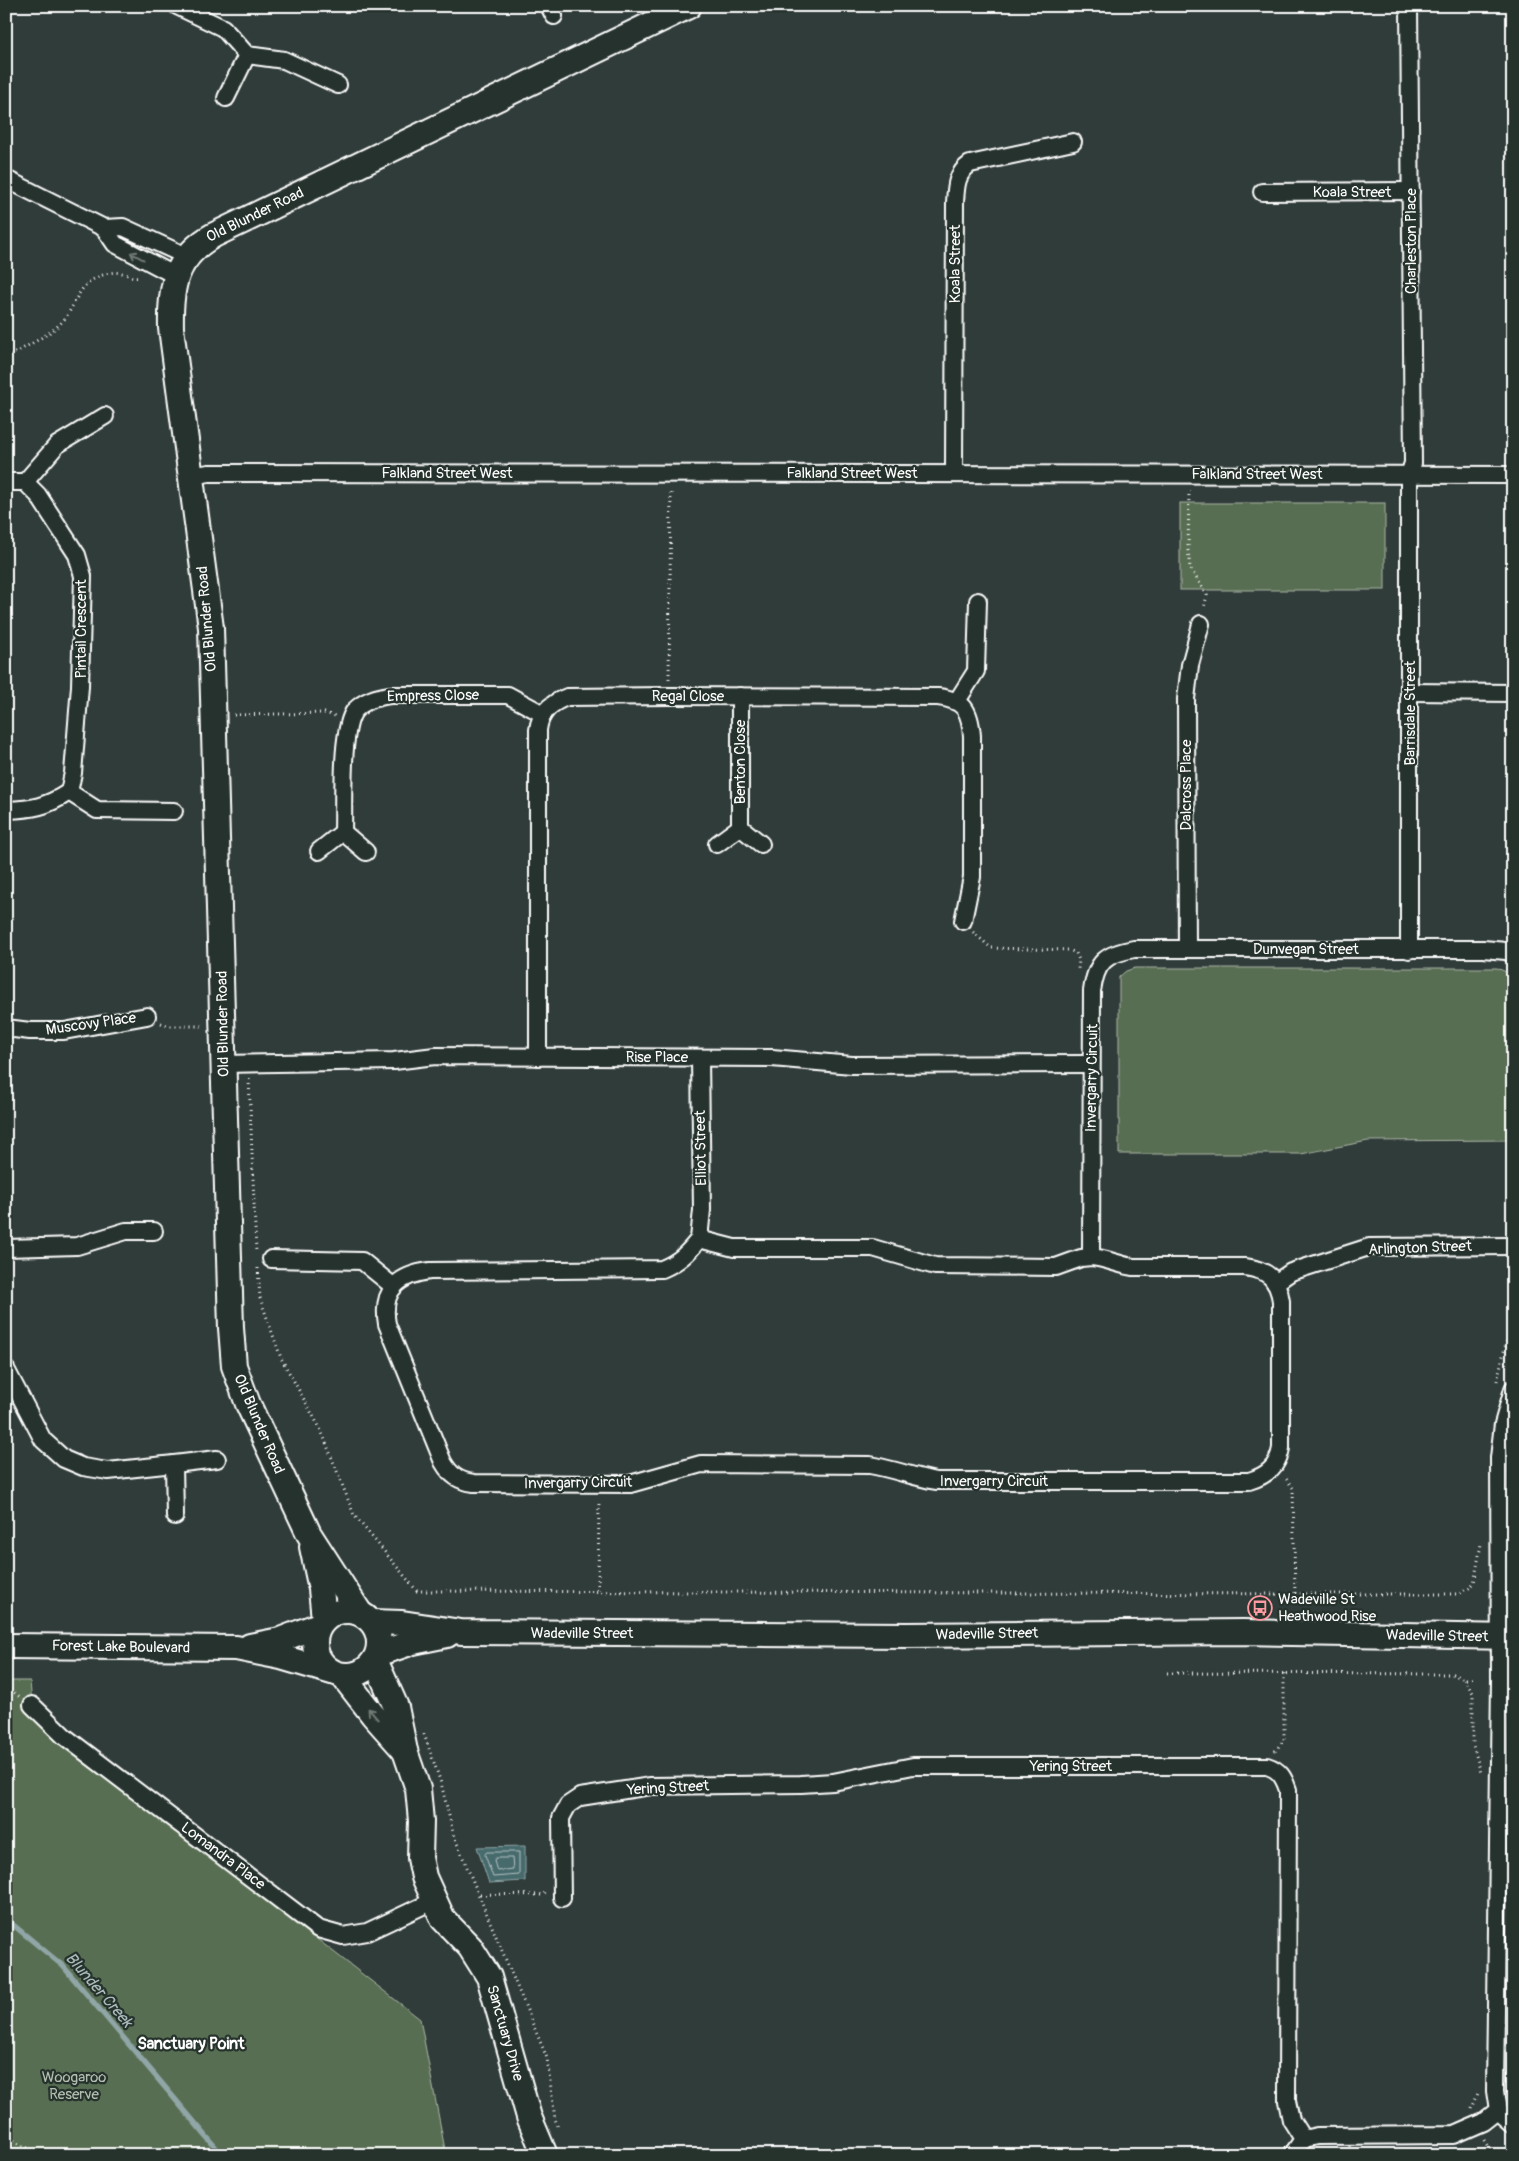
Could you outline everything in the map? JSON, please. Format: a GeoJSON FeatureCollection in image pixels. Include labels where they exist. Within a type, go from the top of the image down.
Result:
{"type":"FeatureCollection","features":[{"type":"Feature","properties":{"kind":"main road","name":"Old Blunder Road"},"geometry":{"type":"LineString","coordinates":[[366,1618],[309,1534],[248,1404],[234,1366],[230,1318],[211,628],[171,328],[170,300],[181,266],[198,244],[689,6]]}},
{"type":"Feature","properties":{"kind":"main road","name":"Old Blunder Road"},"geometry":{"type":"LineString","coordinates":[[309,1534],[321,1589],[322,1622]]}},
{"type":"Feature","properties":{"kind":"main road"},"geometry":{"type":"LineString","coordinates":[[342,1611],[366,1618],[378,1632],[380,1643],[376,1657],[361,1672],[352,1675],[337,1674],[323,1666],[317,1657],[314,1646],[315,1635],[322,1622],[342,1611]]}},
{"type":"Feature","properties":{"kind":"main road","name":"Wadeville Street"},"geometry":{"type":"LineString","coordinates":[[366,1618],[461,1632],[907,1635],[1243,1632],[1506,1637]]}},
{"type":"Feature","properties":{"kind":"main road","name":"Forest Lake Boulevard"},"geometry":{"type":"LineString","coordinates":[[6,1646],[236,1648],[280,1640],[322,1622]]}},
{"type":"Feature","properties":{"kind":"main road","name":"Wadeville Street"},"geometry":{"type":"LineString","coordinates":[[376,1657],[413,1642],[461,1632]]}},
{"type":"Feature","properties":{"kind":"main road","name":"Forest Lake Boulevard"},"geometry":{"type":"LineString","coordinates":[[236,1648],[281,1657],[337,1674]]}},
{"type":"Feature","properties":{"kind":"main road","name":"Sanctuary Drive"},"geometry":{"type":"LineString","coordinates":[[376,1657],[396,1707],[418,1789],[421,1821],[420,1858],[424,1877],[443,1919],[470,1947],[489,1978],[529,2117],[545,2155]]}},
{"type":"Feature","properties":{"kind":"main road","name":"Sanctuary Drive"},"geometry":{"type":"LineString","coordinates":[[337,1674],[406,1750]]}},
{"type":"Feature","properties":{"kind":"street"},"geometry":{"type":"LineString","coordinates":[[177,6],[223,28],[247,55],[284,60],[338,85]]}},
{"type":"Feature","properties":{"kind":"street","name":"Charleston Place"},"geometry":{"type":"LineString","coordinates":[[1409,6],[1413,463],[1409,475]]}},
{"type":"Feature","properties":{"kind":"street"},"geometry":{"type":"LineString","coordinates":[[226,98],[247,55]]}},
{"type":"Feature","properties":{"kind":"street","name":"Koala Street"},"geometry":{"type":"LineString","coordinates":[[954,473],[955,203],[957,179],[963,169],[970,164],[1073,142]]}},
{"type":"Feature","properties":{"kind":"street"},"geometry":{"type":"LineString","coordinates":[[6,179],[104,228],[115,244],[147,261],[181,266]]}},
{"type":"Feature","properties":{"kind":"street","name":"Koala Street"},"geometry":{"type":"LineString","coordinates":[[1262,192],[1411,191]]}},
{"type":"Feature","properties":{"kind":"street"},"geometry":{"type":"LineString","coordinates":[[104,228],[123,227],[181,266]]}},
{"type":"Feature","properties":{"kind":"street"},"geometry":{"type":"LineString","coordinates":[[6,482],[25,482],[57,445],[105,416]]}},
{"type":"Feature","properties":{"kind":"street","name":"Falkland Street West"},"geometry":{"type":"LineString","coordinates":[[191,476],[209,473],[1513,475]]}},
{"type":"Feature","properties":{"kind":"street","name":"Barrisdale Street"},"geometry":{"type":"LineString","coordinates":[[1409,475],[1409,950]]}},
{"type":"Feature","properties":{"kind":"street","name":"Pintail Crescent"},"geometry":{"type":"LineString","coordinates":[[25,482],[38,494],[76,555],[83,576],[80,686],[73,774],[69,792]]}},
{"type":"Feature","properties":{"kind":"street"},"geometry":{"type":"LineString","coordinates":[[962,921],[972,877],[972,736],[969,716],[957,701],[976,671],[978,601]]}},
{"type":"Feature","properties":{"kind":"street","name":"Dalcross Place"},"geometry":{"type":"LineString","coordinates":[[1187,949],[1186,699],[1190,665],[1201,624]]}},
{"type":"Feature","properties":{"kind":"street"},"geometry":{"type":"LineString","coordinates":[[1410,692],[1513,692]]}},
{"type":"Feature","properties":{"kind":"street","name":"Empress Close"},"geometry":{"type":"LineString","coordinates":[[350,720],[354,711],[362,703],[375,697],[390,695],[508,695],[543,714]]}},
{"type":"Feature","properties":{"kind":"street","name":"Benton Close"},"geometry":{"type":"LineString","coordinates":[[740,696],[740,828]]}},
{"type":"Feature","properties":{"kind":"street","name":"Regal Close"},"geometry":{"type":"LineString","coordinates":[[543,714],[557,701],[567,697],[938,697],[957,701]]}},
{"type":"Feature","properties":{"kind":"street"},"geometry":{"type":"LineString","coordinates":[[538,1057],[538,730],[539,721],[543,714]]}},
{"type":"Feature","properties":{"kind":"street"},"geometry":{"type":"LineString","coordinates":[[320,851],[343,832],[346,738],[350,720]]}},
{"type":"Feature","properties":{"kind":"street"},"geometry":{"type":"LineString","coordinates":[[6,810],[30,809],[52,803],[69,792],[97,810],[174,811]]}},
{"type":"Feature","properties":{"kind":"street"},"geometry":{"type":"LineString","coordinates":[[717,844],[740,828],[761,844]]}},
{"type":"Feature","properties":{"kind":"street"},"geometry":{"type":"LineString","coordinates":[[343,832],[366,852]]}},
{"type":"Feature","properties":{"kind":"street","name":"Dunvegan Street"},"geometry":{"type":"LineString","coordinates":[[1102,962],[1116,952],[1134,949],[1483,949],[1513,954]]}},
{"type":"Feature","properties":{"kind":"street","name":"Invergarry Circuit"},"geometry":{"type":"LineString","coordinates":[[1091,1257],[1092,991],[1094,974],[1102,962]]}},
{"type":"Feature","properties":{"kind":"street","name":"Muscovy Place"},"geometry":{"type":"LineString","coordinates":[[6,1028],[30,1031],[64,1031],[147,1016]]}},
{"type":"Feature","properties":{"kind":"street","name":"Rise Place"},"geometry":{"type":"LineString","coordinates":[[224,1064],[394,1061],[435,1056],[772,1058],[852,1065],[1091,1064]]}},
{"type":"Feature","properties":{"kind":"street","name":"Elliot Street"},"geometry":{"type":"LineString","coordinates":[[699,1239],[702,1210],[700,1058]]}},
{"type":"Feature","properties":{"kind":"street"},"geometry":{"type":"LineString","coordinates":[[6,1248],[77,1246],[126,1231],[154,1231]]}},
{"type":"Feature","properties":{"kind":"street"},"geometry":{"type":"LineString","coordinates":[[262,1258],[362,1261],[394,1287],[406,1276],[430,1270],[662,1269],[682,1258],[699,1239],[734,1248],[873,1248],[935,1266],[1056,1267],[1081,1258],[1091,1257],[1133,1267],[1257,1268],[1268,1274],[1279,1288],[1281,1302],[1281,1448],[1280,1457],[1276,1464]]}},
{"type":"Feature","properties":{"kind":"street","name":"Arlington Street"},"geometry":{"type":"LineString","coordinates":[[1275,1283],[1291,1272],[1369,1247],[1513,1246]]}},
{"type":"Feature","properties":{"kind":"street","name":"Invergarry Circuit"},"geometry":{"type":"LineString","coordinates":[[394,1287],[384,1309],[387,1324],[442,1462],[450,1474],[464,1482],[630,1484],[700,1464],[870,1465],[936,1481],[1248,1481],[1260,1477],[1276,1464]]}},
{"type":"Feature","properties":{"kind":"street"},"geometry":{"type":"LineString","coordinates":[[6,1369],[43,1440],[64,1459],[83,1467],[108,1471],[217,1459]]}},
{"type":"Feature","properties":{"kind":"street"},"geometry":{"type":"LineString","coordinates":[[1513,1389],[1503,1424],[1499,1458],[1506,1637],[1495,2091],[1498,2111],[1513,2124]]}},
{"type":"Feature","properties":{"kind":"street"},"geometry":{"type":"LineString","coordinates":[[174,1464],[175,1516]]}},
{"type":"Feature","properties":{"kind":"street","name":"Lomandra Place"},"geometry":{"type":"LineString","coordinates":[[32,1705],[64,1736],[318,1928],[343,1936],[367,1932],[433,1900]]}},
{"type":"Feature","properties":{"kind":"street","name":"Yering Street"},"geometry":{"type":"LineString","coordinates":[[562,1898],[561,1818],[568,1805],[580,1797],[651,1786],[833,1782],[913,1766],[1267,1766],[1274,1768]]}},
{"type":"Feature","properties":{"kind":"street"},"geometry":{"type":"LineString","coordinates":[[1274,1768],[1282,1775],[1288,1790],[1287,2100],[1291,2120],[1303,2139]]}},
{"type":"Feature","properties":{"kind":"street"},"geometry":{"type":"LineString","coordinates":[[1292,2155],[1303,2139],[1317,2136],[1454,2135],[1484,2122],[1498,2111]]}},
{"type":"Feature","properties":{"kind":"path"},"geometry":{"type":"LineString","coordinates":[[6,358],[58,326],[68,314],[79,291],[93,279],[110,272],[122,273],[137,278],[140,276],[147,261]]}},
{"type":"Feature","properties":{"kind":"path"},"geometry":{"type":"LineString","coordinates":[[669,696],[672,473]]}},
{"type":"Feature","properties":{"kind":"path"},"geometry":{"type":"LineString","coordinates":[[1189,474],[1188,550],[1190,568],[1207,595],[1201,624]]}},
{"type":"Feature","properties":{"kind":"path"},"geometry":{"type":"LineString","coordinates":[[214,715],[324,713],[350,720]]}},
{"type":"Feature","properties":{"kind":"path"},"geometry":{"type":"LineString","coordinates":[[962,921],[991,948],[1069,950],[1076,953],[1078,976]]}},
{"type":"Feature","properties":{"kind":"path"},"geometry":{"type":"LineString","coordinates":[[147,1016],[170,1026],[223,1026]]}},
{"type":"Feature","properties":{"kind":"path"},"geometry":{"type":"LineString","coordinates":[[248,1063],[262,1258],[260,1298],[281,1358],[321,1430],[354,1515],[417,1591],[598,1590],[838,1593],[1458,1594],[1470,1588],[1474,1583],[1481,1542]]}},
{"type":"Feature","properties":{"kind":"path"},"geometry":{"type":"LineString","coordinates":[[1495,1390],[1513,1314]]}},
{"type":"Feature","properties":{"kind":"path"},"geometry":{"type":"LineString","coordinates":[[1276,1464],[1293,1488],[1295,1594]]}},
{"type":"Feature","properties":{"kind":"path"},"geometry":{"type":"LineString","coordinates":[[598,1590],[599,1484]]}},
{"type":"Feature","properties":{"kind":"path"},"geometry":{"type":"LineString","coordinates":[[1167,1673],[1452,1674],[1464,1679],[1473,1679]]}},
{"type":"Feature","properties":{"kind":"path"},"geometry":{"type":"LineString","coordinates":[[1274,1768],[1274,1753],[1284,1740],[1284,1673]]}},
{"type":"Feature","properties":{"kind":"path"},"geometry":{"type":"LineString","coordinates":[[1464,1679],[1473,1692],[1473,1745],[1483,1781]]}},
{"type":"Feature","properties":{"kind":"path"},"geometry":{"type":"LineString","coordinates":[[424,1731],[441,1783],[454,1836],[480,1894],[547,2058],[555,2119],[558,2127]]}},
{"type":"Feature","properties":{"kind":"path"},"geometry":{"type":"LineString","coordinates":[[480,1894],[542,1895],[562,1876]]}},
{"type":"Feature","properties":{"kind":"path"},"geometry":{"type":"LineString","coordinates":[[1468,2113],[1476,2102],[1478,2083]]}},
{"type":"Feature","properties":{"kind":"path"},"geometry":{"type":"LineString","coordinates":[[6,2134],[17,2143],[42,2155]]}},
{"type":"Feature","properties":{"kind":"path"},"geometry":{"type":"LineString","coordinates":[[1483,2138],[1490,2150],[1513,2150]]}},
{"type":"Feature","properties":{"kind":"green space"},"geometry":{"type":"Polygon","coordinates":[[[1180,503],[1385,503],[1385,590],[1180,590],[1180,503]]]}},
{"type":"Feature","properties":{"kind":"green space"},"geometry":{"type":"Polygon","coordinates":[[[1135,968],[1497,968],[1513,975],[1513,1140],[1368,1141],[1301,1154],[1119,1154],[1119,977],[1126,971],[1135,968]]]}},
{"type":"Feature","properties":{"kind":"green space","name":"Woogaroo Reserve"},"geometry":{"type":"Polygon","coordinates":[[[6,1681],[30,1681],[32,1705],[318,1929],[317,1939],[420,2019],[446,2155],[6,2155],[6,1681]]]}},
{"type":"Feature","properties":{"kind":"water"},"geometry":{"type":"Polygon","coordinates":[[[525,1846],[525,1881],[489,1883],[477,1847],[525,1846]]]}},
{"type":"Feature","properties":{"kind":"waterway","name":"Blunder Creek"},"geometry":{"type":"LineString","coordinates":[[6,1919],[63,1966],[222,2155]]}},
{"type":"Feature","properties":{"kind":"place","name":"Wadeville St Heathwood Rise"},"geometry":{"type":"Point","coordinates":[1260,1608]}},
{"type":"Feature","properties":{"kind":"district","name":"Sanctuary Point"},"geometry":{"type":"Point","coordinates":[191,2044]}}]}
